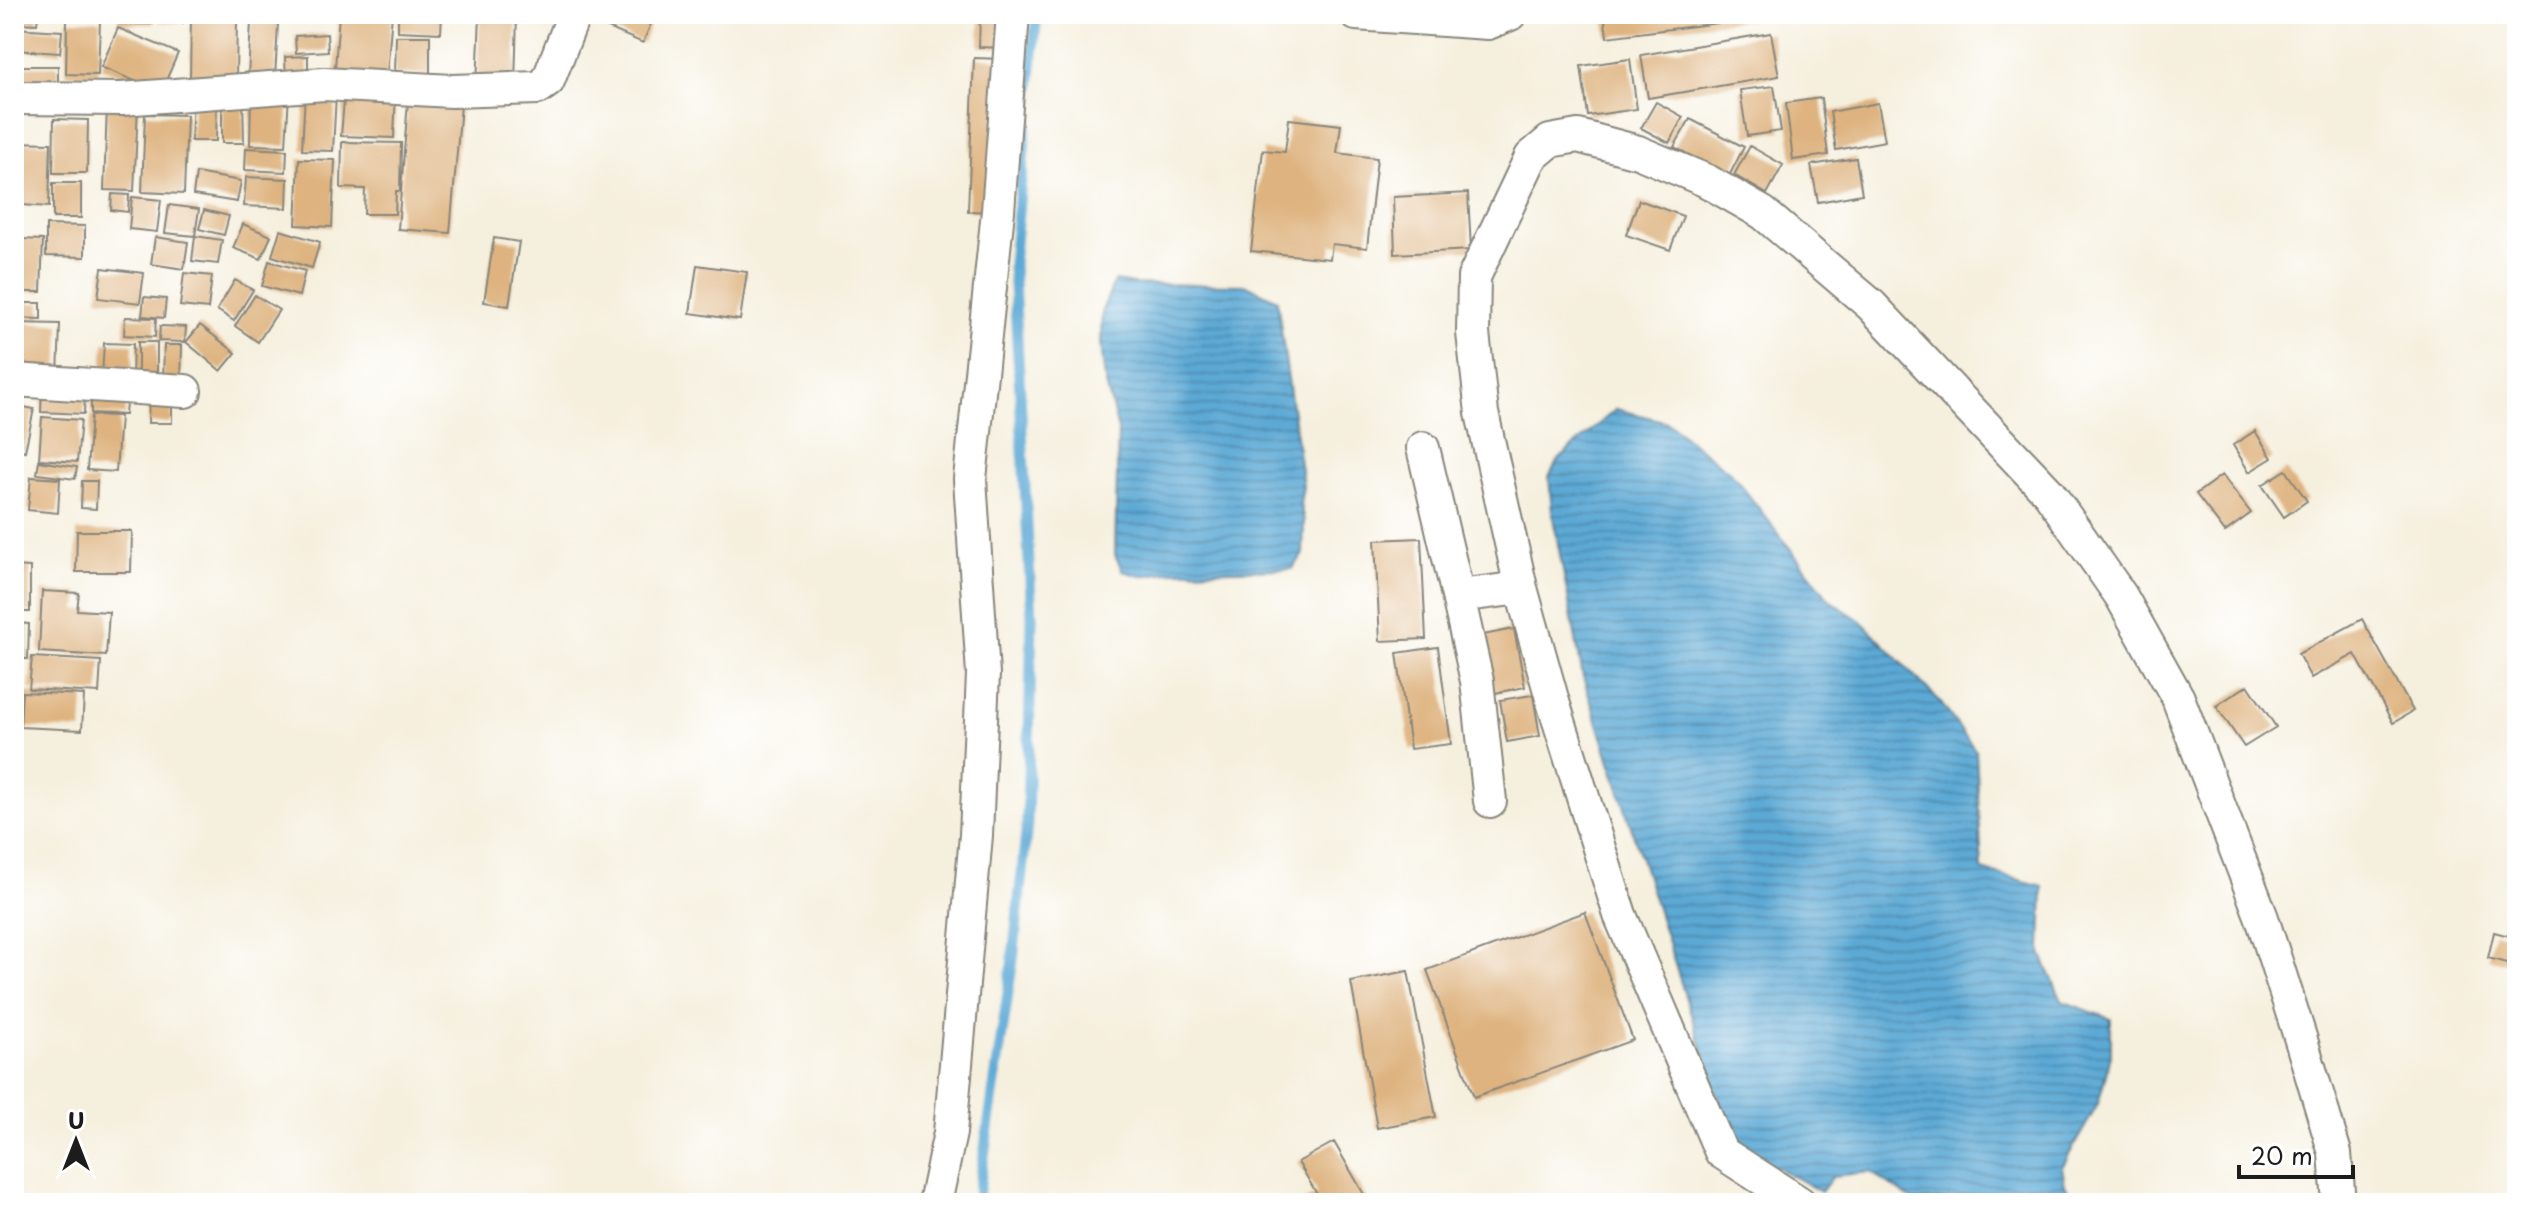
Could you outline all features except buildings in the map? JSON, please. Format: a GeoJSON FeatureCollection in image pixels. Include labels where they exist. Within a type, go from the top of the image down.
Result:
{"type":"FeatureCollection","features":[{"type":"Feature","properties":{"kind":"street"},"geometry":{"type":"LineString","coordinates":[[14,98],[121,99],[324,84],[452,91],[538,88],[548,81],[574,14]]}},
{"type":"Feature","properties":{"kind":"street"},"geometry":{"type":"LineString","coordinates":[[935,1203],[950,1133],[976,835],[983,674],[970,479],[998,211],[1013,14]]}},
{"type":"Feature","properties":{"kind":"street"},"geometry":{"type":"LineString","coordinates":[[1356,14],[1488,23],[1510,14]]}},
{"type":"Feature","properties":{"kind":"street"},"geometry":{"type":"LineString","coordinates":[[1800,1203],[1721,1152],[1620,915],[1553,702],[1521,588],[1482,413],[1473,333],[1474,277],[1531,157],[1550,141],[1578,136],[1638,152],[1707,181],[1763,213],[1871,305],[2049,493],[2121,596],[2178,698],[2262,918],[2301,1040],[2335,1153],[2339,1203]]}},
{"type":"Feature","properties":{"kind":"street"},"geometry":{"type":"LineString","coordinates":[[14,380],[185,391]]}},
{"type":"Feature","properties":{"kind":"street"},"geometry":{"type":"LineString","coordinates":[[1423,448],[1477,681],[1490,801]]}},
{"type":"Feature","properties":{"kind":"street"},"geometry":{"type":"LineString","coordinates":[[1458,596],[1521,588]]}},
{"type":"Feature","properties":{"kind":"water"},"geometry":{"type":"Polygon","coordinates":[[[1115,281],[1134,284],[1247,285],[1277,300],[1303,486],[1300,504],[1304,521],[1303,555],[1292,569],[1175,571],[1140,576],[1123,571],[1115,555],[1118,430],[1105,380],[1101,345],[1102,310],[1115,281]]]}},
{"type":"Feature","properties":{"kind":"water"},"geometry":{"type":"Polygon","coordinates":[[[1616,409],[1667,422],[1733,475],[1831,601],[1861,621],[1940,702],[1976,751],[1982,870],[2043,886],[2041,953],[2062,1001],[2111,1019],[2111,1055],[2098,1104],[2062,1167],[2065,1185],[2077,1203],[1913,1201],[1871,1172],[1833,1176],[1821,1192],[1753,1154],[1728,1130],[1583,677],[1552,512],[1549,477],[1558,460],[1616,409]]]}},
{"type":"Feature","properties":{"kind":"waterway"},"geometry":{"type":"LineString","coordinates":[[977,1203],[1013,959],[1027,824],[1032,618],[1013,264],[1037,14]]}}]}
